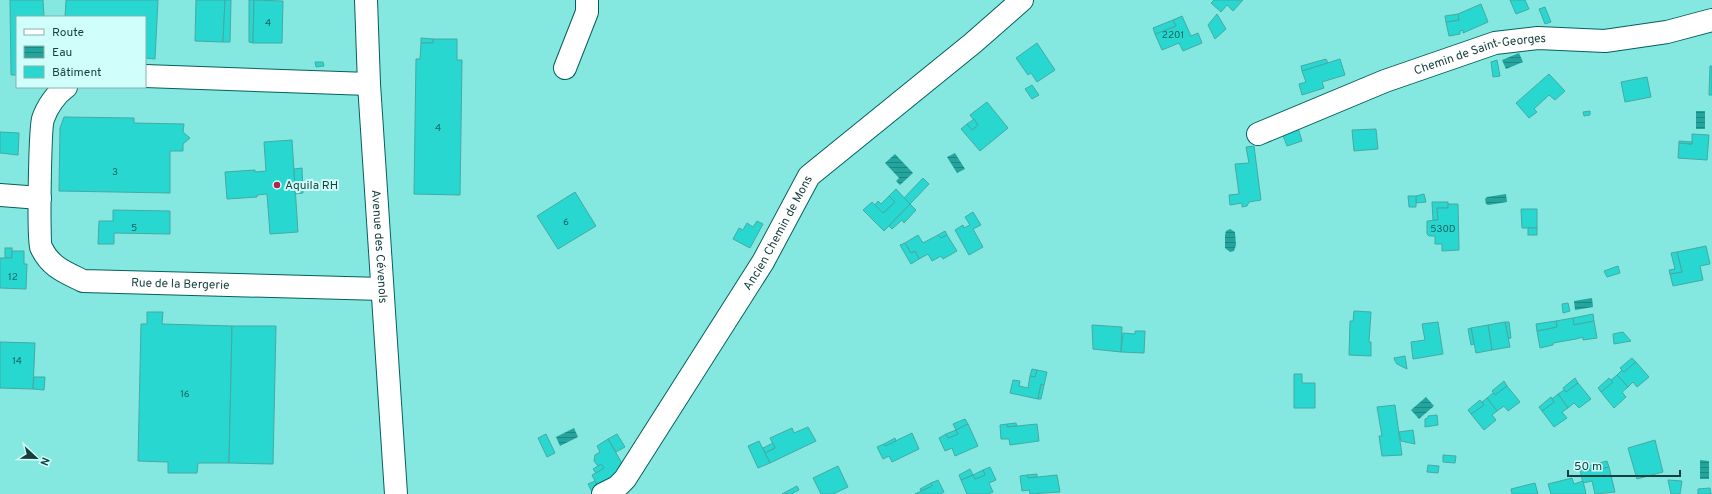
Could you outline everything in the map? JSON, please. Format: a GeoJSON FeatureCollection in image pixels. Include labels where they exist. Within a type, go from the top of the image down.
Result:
{"type":"FeatureCollection","features":[{"type":"Feature","properties":{"kind":"street","name":"Avenue des Cévenols"},"geometry":{"type":"LineString","coordinates":[[366,0],[369,84],[396,494]]}},
{"type":"Feature","properties":{"kind":"street"},"geometry":{"type":"LineString","coordinates":[[565,68],[587,12],[587,0]]}},
{"type":"Feature","properties":{"kind":"street","name":"Ancien Chemin de Mons"},"geometry":{"type":"LineString","coordinates":[[603,494],[617,487],[625,479],[763,262],[809,176],[973,43],[1022,0]]}},
{"type":"Feature","properties":{"kind":"street","name":"Chemin de Saint-Georges"},"geometry":{"type":"LineString","coordinates":[[1258,134],[1385,80],[1495,43],[1538,38],[1605,41],[1667,32],[1712,20]]}},
{"type":"Feature","properties":{"kind":"street"},"geometry":{"type":"LineString","coordinates":[[146,76],[369,84]]}},
{"type":"Feature","properties":{"kind":"street","name":"Rue de la Bergerie"},"geometry":{"type":"LineString","coordinates":[[64,88],[57,93],[43,119],[40,198],[41,246],[56,268],[83,281],[382,289]]}},
{"type":"Feature","properties":{"kind":"street"},"geometry":{"type":"LineString","coordinates":[[0,195],[40,198]]}},
{"type":"Feature","properties":{"kind":"water"},"geometry":{"type":"Polygon","coordinates":[[[1519,53],[1523,62],[1506,69],[1502,60],[1519,53]]]}},
{"type":"Feature","properties":{"kind":"water"},"geometry":{"type":"Polygon","coordinates":[[[1696,111],[1705,111],[1705,129],[1696,129],[1696,111]]]}},
{"type":"Feature","properties":{"kind":"water"},"geometry":{"type":"Polygon","coordinates":[[[955,153],[965,169],[957,173],[947,157],[955,153]]]}},
{"type":"Feature","properties":{"kind":"water"},"geometry":{"type":"Polygon","coordinates":[[[895,154],[913,173],[900,185],[896,181],[899,178],[885,163],[895,154]]]}},
{"type":"Feature","properties":{"kind":"water"},"geometry":{"type":"Polygon","coordinates":[[[1506,194],[1507,202],[1486,204],[1485,199],[1487,197],[1506,194]]]}},
{"type":"Feature","properties":{"kind":"water"},"geometry":{"type":"Polygon","coordinates":[[[1230,229],[1235,232],[1236,245],[1234,251],[1230,252],[1225,248],[1225,235],[1226,231],[1230,229]]]}},
{"type":"Feature","properties":{"kind":"water"},"geometry":{"type":"Polygon","coordinates":[[[1592,298],[1593,307],[1575,310],[1574,301],[1592,298]]]}},
{"type":"Feature","properties":{"kind":"water"},"geometry":{"type":"Polygon","coordinates":[[[1426,397],[1434,406],[1419,419],[1411,410],[1426,397]]]}},
{"type":"Feature","properties":{"kind":"water"},"geometry":{"type":"Polygon","coordinates":[[[574,428],[578,437],[560,446],[556,437],[574,428]]]}},
{"type":"Feature","properties":{"kind":"water"},"geometry":{"type":"Polygon","coordinates":[[[1700,460],[1709,461],[1709,479],[1700,479],[1700,460]]]}},
{"type":"Feature","properties":{"kind":"building"},"geometry":{"type":"Polygon","coordinates":[[[10,0],[43,0],[44,16],[16,16],[16,75],[11,75],[10,0]]]}},
{"type":"Feature","properties":{"kind":"building"},"geometry":{"type":"Polygon","coordinates":[[[66,0],[158,0],[155,59],[146,58],[146,16],[65,16],[66,0]]]}},
{"type":"Feature","properties":{"kind":"building"},"geometry":{"type":"Polygon","coordinates":[[[196,0],[225,0],[223,42],[195,41],[196,0]]]}},
{"type":"Feature","properties":{"kind":"building"},"geometry":{"type":"Polygon","coordinates":[[[225,0],[231,0],[230,42],[223,42],[225,0]]]}},
{"type":"Feature","properties":{"kind":"building"},"geometry":{"type":"Polygon","coordinates":[[[249,0],[254,0],[253,43],[249,42],[249,0]]]}},
{"type":"Feature","properties":{"kind":"building"},"geometry":{"type":"Polygon","coordinates":[[[254,0],[283,1],[282,43],[253,43],[254,0]]]}},
{"type":"Feature","properties":{"kind":"building"},"geometry":{"type":"Polygon","coordinates":[[[1214,0],[1243,0],[1233,11],[1227,5],[1221,12],[1211,3],[1214,0]]]}},
{"type":"Feature","properties":{"kind":"building"},"geometry":{"type":"Polygon","coordinates":[[[1510,0],[1525,0],[1529,9],[1516,14],[1510,0]]]}},
{"type":"Feature","properties":{"kind":"building"},"geometry":{"type":"Polygon","coordinates":[[[1481,4],[1488,22],[1463,33],[1463,30],[1460,31],[1460,34],[1449,36],[1446,22],[1459,20],[1458,14],[1481,4]]]}},
{"type":"Feature","properties":{"kind":"building"},"geometry":{"type":"Polygon","coordinates":[[[1545,7],[1551,22],[1545,24],[1539,9],[1545,7]]]}},
{"type":"Feature","properties":{"kind":"building"},"geometry":{"type":"Polygon","coordinates":[[[1217,14],[1226,29],[1215,39],[1208,25],[1217,14]]]}},
{"type":"Feature","properties":{"kind":"building"},"geometry":{"type":"Polygon","coordinates":[[[1458,14],[1459,20],[1446,22],[1445,16],[1458,14]]]}},
{"type":"Feature","properties":{"kind":"building"},"geometry":{"type":"Polygon","coordinates":[[[1182,16],[1191,36],[1198,33],[1202,43],[1183,51],[1179,43],[1162,50],[1155,34],[1176,26],[1173,20],[1182,16]]]}},
{"type":"Feature","properties":{"kind":"building"},"geometry":{"type":"Polygon","coordinates":[[[1173,20],[1176,26],[1155,34],[1153,28],[1173,20]]]}},
{"type":"Feature","properties":{"kind":"building"},"geometry":{"type":"Polygon","coordinates":[[[421,38],[433,39],[433,43],[421,43],[421,38]]]}},
{"type":"Feature","properties":{"kind":"building"},"geometry":{"type":"Polygon","coordinates":[[[433,39],[457,39],[457,60],[462,60],[460,195],[414,194],[416,59],[420,59],[421,43],[433,43],[433,39]]]}},
{"type":"Feature","properties":{"kind":"building"},"geometry":{"type":"Polygon","coordinates":[[[1037,43],[1055,70],[1037,82],[1031,73],[1028,75],[1016,58],[1037,43]]]}},
{"type":"Feature","properties":{"kind":"building"},"geometry":{"type":"Polygon","coordinates":[[[1326,59],[1328,63],[1302,71],[1301,66],[1326,59]]]}},
{"type":"Feature","properties":{"kind":"building"},"geometry":{"type":"Polygon","coordinates":[[[1340,59],[1345,75],[1322,82],[1324,88],[1302,95],[1299,84],[1306,82],[1302,71],[1340,59]]]}},
{"type":"Feature","properties":{"kind":"building"},"geometry":{"type":"Polygon","coordinates":[[[1497,60],[1500,76],[1493,77],[1491,62],[1497,60]]]}},
{"type":"Feature","properties":{"kind":"building"},"geometry":{"type":"Polygon","coordinates":[[[315,62],[323,62],[324,66],[316,67],[315,62]]]}},
{"type":"Feature","properties":{"kind":"building"},"geometry":{"type":"Polygon","coordinates":[[[1710,66],[1712,66],[1712,95],[1709,95],[1710,66]]]}},
{"type":"Feature","properties":{"kind":"building"},"geometry":{"type":"Polygon","coordinates":[[[1549,74],[1565,91],[1555,100],[1549,95],[1534,109],[1537,112],[1529,118],[1516,103],[1549,74]]]}},
{"type":"Feature","properties":{"kind":"building"},"geometry":{"type":"Polygon","coordinates":[[[1647,77],[1651,97],[1625,102],[1621,82],[1647,77]]]}},
{"type":"Feature","properties":{"kind":"building"},"geometry":{"type":"Polygon","coordinates":[[[1032,85],[1039,95],[1032,99],[1025,89],[1032,85]]]}},
{"type":"Feature","properties":{"kind":"building"},"geometry":{"type":"Polygon","coordinates":[[[987,102],[1008,128],[980,151],[961,129],[967,124],[972,130],[978,125],[970,115],[987,102]]]}},
{"type":"Feature","properties":{"kind":"building"},"geometry":{"type":"Polygon","coordinates":[[[1590,111],[1590,115],[1584,116],[1583,112],[1590,111]]]}},
{"type":"Feature","properties":{"kind":"building"},"geometry":{"type":"Polygon","coordinates":[[[64,117],[134,118],[134,123],[184,124],[183,132],[190,138],[183,144],[183,151],[170,151],[170,193],[59,191],[60,128],[64,117]]]}},
{"type":"Feature","properties":{"kind":"building"},"geometry":{"type":"Polygon","coordinates":[[[974,119],[978,125],[972,130],[967,124],[974,119]]]}},
{"type":"Feature","properties":{"kind":"building"},"geometry":{"type":"Polygon","coordinates":[[[1298,128],[1302,141],[1287,146],[1282,133],[1298,128]]]}},
{"type":"Feature","properties":{"kind":"building"},"geometry":{"type":"Polygon","coordinates":[[[1376,129],[1378,149],[1354,151],[1352,130],[1376,129]]]}},
{"type":"Feature","properties":{"kind":"building"},"geometry":{"type":"Polygon","coordinates":[[[0,132],[19,133],[18,155],[0,153],[0,132]]]}},
{"type":"Feature","properties":{"kind":"building"},"geometry":{"type":"Polygon","coordinates":[[[1692,134],[1709,135],[1707,160],[1678,158],[1679,143],[1692,144],[1692,134]]]}},
{"type":"Feature","properties":{"kind":"building"},"geometry":{"type":"Polygon","coordinates":[[[292,140],[298,232],[270,234],[267,194],[257,195],[257,197],[227,199],[225,172],[255,170],[255,172],[266,171],[264,142],[292,140]]]}},
{"type":"Feature","properties":{"kind":"building"},"geometry":{"type":"Polygon","coordinates":[[[1679,141],[1692,142],[1692,144],[1679,143],[1679,141]]]}},
{"type":"Feature","properties":{"kind":"building"},"geometry":{"type":"Polygon","coordinates":[[[1254,146],[1261,200],[1249,202],[1247,206],[1242,207],[1242,203],[1230,205],[1229,195],[1239,194],[1235,164],[1249,163],[1246,147],[1254,146]]]}},
{"type":"Feature","properties":{"kind":"building"},"geometry":{"type":"Polygon","coordinates":[[[302,168],[303,193],[295,194],[294,169],[302,168]]]}},
{"type":"Feature","properties":{"kind":"building"},"geometry":{"type":"Polygon","coordinates":[[[923,178],[929,184],[910,204],[904,198],[923,178]]]}},
{"type":"Feature","properties":{"kind":"building"},"geometry":{"type":"Polygon","coordinates":[[[896,189],[910,204],[884,231],[863,210],[872,202],[883,213],[895,202],[889,196],[896,189]]]}},
{"type":"Feature","properties":{"kind":"building"},"geometry":{"type":"Polygon","coordinates":[[[575,192],[596,226],[558,249],[537,216],[575,192]]]}},
{"type":"Feature","properties":{"kind":"building"},"geometry":{"type":"Polygon","coordinates":[[[1424,194],[1426,202],[1416,203],[1416,196],[1424,194]]]}},
{"type":"Feature","properties":{"kind":"building"},"geometry":{"type":"Polygon","coordinates":[[[889,196],[895,202],[883,213],[875,205],[878,201],[881,204],[889,196]]]}},
{"type":"Feature","properties":{"kind":"building"},"geometry":{"type":"Polygon","coordinates":[[[1408,196],[1416,196],[1416,207],[1409,207],[1408,196]]]}},
{"type":"Feature","properties":{"kind":"building"},"geometry":{"type":"Polygon","coordinates":[[[1432,202],[1448,202],[1448,208],[1437,208],[1438,220],[1433,220],[1432,202]]]}},
{"type":"Feature","properties":{"kind":"building"},"geometry":{"type":"Polygon","coordinates":[[[910,204],[916,210],[904,223],[902,220],[892,229],[889,226],[910,204]]]}},
{"type":"Feature","properties":{"kind":"building"},"geometry":{"type":"Polygon","coordinates":[[[1448,204],[1458,204],[1459,250],[1442,251],[1442,244],[1435,244],[1435,236],[1429,236],[1427,234],[1427,221],[1438,220],[1437,208],[1448,208],[1448,204]]]}},
{"type":"Feature","properties":{"kind":"building"},"geometry":{"type":"Polygon","coordinates":[[[1521,209],[1537,209],[1537,228],[1522,228],[1521,209]]]}},
{"type":"Feature","properties":{"kind":"building"},"geometry":{"type":"Polygon","coordinates":[[[113,210],[170,211],[170,234],[114,233],[114,244],[98,244],[99,221],[113,221],[113,210]]]}},
{"type":"Feature","properties":{"kind":"building"},"geometry":{"type":"Polygon","coordinates":[[[973,212],[981,225],[973,229],[983,247],[969,255],[955,230],[963,225],[964,228],[970,225],[965,217],[973,212]]]}},
{"type":"Feature","properties":{"kind":"building"},"geometry":{"type":"Polygon","coordinates":[[[757,221],[763,224],[750,248],[733,239],[739,228],[743,230],[747,223],[753,227],[757,221]]]}},
{"type":"Feature","properties":{"kind":"building"},"geometry":{"type":"Polygon","coordinates":[[[1528,228],[1537,228],[1537,235],[1528,235],[1528,228]]]}},
{"type":"Feature","properties":{"kind":"building"},"geometry":{"type":"Polygon","coordinates":[[[945,231],[947,235],[941,238],[938,235],[945,231]]]}},
{"type":"Feature","properties":{"kind":"building"},"geometry":{"type":"Polygon","coordinates":[[[918,235],[923,243],[938,235],[941,238],[947,235],[957,251],[943,259],[941,256],[932,261],[928,254],[919,259],[915,251],[911,253],[905,243],[918,235]]]}},
{"type":"Feature","properties":{"kind":"building"},"geometry":{"type":"Polygon","coordinates":[[[905,243],[911,253],[915,251],[919,259],[911,264],[900,245],[905,243]]]}},
{"type":"Feature","properties":{"kind":"building"},"geometry":{"type":"Polygon","coordinates":[[[1706,246],[1710,264],[1700,266],[1703,280],[1673,286],[1670,274],[1682,272],[1677,252],[1706,246]]]}},
{"type":"Feature","properties":{"kind":"building"},"geometry":{"type":"Polygon","coordinates":[[[5,248],[12,248],[12,258],[5,258],[5,248]]]}},
{"type":"Feature","properties":{"kind":"building"},"geometry":{"type":"Polygon","coordinates":[[[12,251],[24,251],[24,264],[27,264],[26,289],[0,288],[0,258],[12,258],[12,251]]]}},
{"type":"Feature","properties":{"kind":"building"},"geometry":{"type":"Polygon","coordinates":[[[1677,252],[1682,272],[1670,274],[1669,270],[1675,269],[1671,253],[1677,252]]]}},
{"type":"Feature","properties":{"kind":"building"},"geometry":{"type":"Polygon","coordinates":[[[1618,266],[1620,273],[1607,277],[1604,271],[1618,266]]]}},
{"type":"Feature","properties":{"kind":"building"},"geometry":{"type":"Polygon","coordinates":[[[1568,303],[1570,311],[1563,313],[1562,304],[1568,303]]]}},
{"type":"Feature","properties":{"kind":"building"},"geometry":{"type":"Polygon","coordinates":[[[1354,311],[1371,312],[1369,342],[1371,342],[1371,356],[1349,355],[1350,321],[1353,321],[1354,311]]]}},
{"type":"Feature","properties":{"kind":"building"},"geometry":{"type":"Polygon","coordinates":[[[147,312],[163,312],[162,324],[232,326],[229,463],[198,463],[197,473],[168,473],[168,462],[138,461],[141,324],[147,324],[147,312]]]}},
{"type":"Feature","properties":{"kind":"building"},"geometry":{"type":"Polygon","coordinates":[[[1593,314],[1594,321],[1574,325],[1573,318],[1593,314]]]}},
{"type":"Feature","properties":{"kind":"building"},"geometry":{"type":"Polygon","coordinates":[[[1573,318],[1574,325],[1594,321],[1597,338],[1583,340],[1583,337],[1553,343],[1553,345],[1540,348],[1537,331],[1557,327],[1556,321],[1573,318]]]}},
{"type":"Feature","properties":{"kind":"building"},"geometry":{"type":"Polygon","coordinates":[[[1556,321],[1557,327],[1537,331],[1536,324],[1556,321]]]}},
{"type":"Feature","properties":{"kind":"building"},"geometry":{"type":"Polygon","coordinates":[[[1438,322],[1443,354],[1413,359],[1411,342],[1425,340],[1422,324],[1438,322]]]}},
{"type":"Feature","properties":{"kind":"building"},"geometry":{"type":"Polygon","coordinates":[[[1505,322],[1509,322],[1511,338],[1508,339],[1505,322]]]}},
{"type":"Feature","properties":{"kind":"building"},"geometry":{"type":"Polygon","coordinates":[[[1505,322],[1510,347],[1492,350],[1488,325],[1505,322]]]}},
{"type":"Feature","properties":{"kind":"building"},"geometry":{"type":"Polygon","coordinates":[[[1092,325],[1122,327],[1121,352],[1093,349],[1092,325]]]}},
{"type":"Feature","properties":{"kind":"building"},"geometry":{"type":"Polygon","coordinates":[[[1488,325],[1492,350],[1476,353],[1471,328],[1488,325]]]}},
{"type":"Feature","properties":{"kind":"building"},"geometry":{"type":"Polygon","coordinates":[[[232,326],[276,326],[273,464],[229,463],[232,326]]]}},
{"type":"Feature","properties":{"kind":"building"},"geometry":{"type":"Polygon","coordinates":[[[1471,328],[1474,344],[1471,345],[1468,329],[1471,328]]]}},
{"type":"Feature","properties":{"kind":"building"},"geometry":{"type":"Polygon","coordinates":[[[1135,331],[1145,331],[1144,353],[1121,352],[1123,333],[1135,334],[1135,331]]]}},
{"type":"Feature","properties":{"kind":"building"},"geometry":{"type":"Polygon","coordinates":[[[1623,332],[1631,341],[1614,344],[1613,334],[1623,332]]]}},
{"type":"Feature","properties":{"kind":"building"},"geometry":{"type":"Polygon","coordinates":[[[0,342],[35,343],[33,389],[0,388],[0,342]]]}},
{"type":"Feature","properties":{"kind":"building"},"geometry":{"type":"Polygon","coordinates":[[[1405,356],[1407,369],[1397,364],[1394,358],[1405,356]]]}},
{"type":"Feature","properties":{"kind":"building"},"geometry":{"type":"Polygon","coordinates":[[[1632,358],[1636,362],[1624,372],[1620,368],[1632,358]]]}},
{"type":"Feature","properties":{"kind":"building"},"geometry":{"type":"Polygon","coordinates":[[[1636,362],[1649,377],[1637,387],[1633,382],[1628,387],[1617,375],[1622,370],[1624,372],[1636,362]]]}},
{"type":"Feature","properties":{"kind":"building"},"geometry":{"type":"Polygon","coordinates":[[[1032,369],[1037,370],[1035,377],[1030,376],[1032,369]]]}},
{"type":"Feature","properties":{"kind":"building"},"geometry":{"type":"Polygon","coordinates":[[[1037,370],[1047,372],[1044,385],[1041,384],[1038,399],[1010,393],[1013,380],[1020,381],[1019,386],[1028,388],[1030,376],[1035,377],[1037,370]]]}},
{"type":"Feature","properties":{"kind":"building"},"geometry":{"type":"Polygon","coordinates":[[[1294,374],[1302,374],[1302,383],[1315,383],[1315,408],[1294,408],[1294,374]]]}},
{"type":"Feature","properties":{"kind":"building"},"geometry":{"type":"Polygon","coordinates":[[[1617,375],[1628,387],[1622,392],[1626,397],[1614,408],[1601,392],[1613,382],[1611,380],[1617,375]]]}},
{"type":"Feature","properties":{"kind":"building"},"geometry":{"type":"Polygon","coordinates":[[[34,377],[45,377],[44,390],[33,389],[34,377]]]}},
{"type":"Feature","properties":{"kind":"building"},"geometry":{"type":"Polygon","coordinates":[[[1575,378],[1578,383],[1566,392],[1563,388],[1575,378]]]}},
{"type":"Feature","properties":{"kind":"building"},"geometry":{"type":"Polygon","coordinates":[[[1609,378],[1613,382],[1601,392],[1598,388],[1609,378]]]}},
{"type":"Feature","properties":{"kind":"building"},"geometry":{"type":"Polygon","coordinates":[[[1504,381],[1507,386],[1495,395],[1492,391],[1504,381]]]}},
{"type":"Feature","properties":{"kind":"building"},"geometry":{"type":"Polygon","coordinates":[[[1578,383],[1591,399],[1579,408],[1574,403],[1568,408],[1558,394],[1564,390],[1566,392],[1578,383]]]}},
{"type":"Feature","properties":{"kind":"building"},"geometry":{"type":"Polygon","coordinates":[[[1041,384],[1044,385],[1041,399],[1038,399],[1041,384]]]}},
{"type":"Feature","properties":{"kind":"building"},"geometry":{"type":"Polygon","coordinates":[[[1507,386],[1520,402],[1508,411],[1504,406],[1497,411],[1487,398],[1493,393],[1495,395],[1507,386]]]}},
{"type":"Feature","properties":{"kind":"building"},"geometry":{"type":"Polygon","coordinates":[[[1558,394],[1568,408],[1562,412],[1567,418],[1554,427],[1542,411],[1554,402],[1552,399],[1558,394]]]}},
{"type":"Feature","properties":{"kind":"building"},"geometry":{"type":"Polygon","coordinates":[[[1551,397],[1554,402],[1542,411],[1539,407],[1551,397]]]}},
{"type":"Feature","properties":{"kind":"building"},"geometry":{"type":"Polygon","coordinates":[[[1487,398],[1497,411],[1492,415],[1496,420],[1484,430],[1471,414],[1484,405],[1482,402],[1487,398]]]}},
{"type":"Feature","properties":{"kind":"building"},"geometry":{"type":"Polygon","coordinates":[[[1480,400],[1484,405],[1471,414],[1468,410],[1480,400]]]}},
{"type":"Feature","properties":{"kind":"building"},"geometry":{"type":"Polygon","coordinates":[[[1395,405],[1402,455],[1382,456],[1379,436],[1382,436],[1377,407],[1395,405]]]}},
{"type":"Feature","properties":{"kind":"building"},"geometry":{"type":"Polygon","coordinates":[[[1437,415],[1438,425],[1425,427],[1425,419],[1428,418],[1428,416],[1437,415]]]}},
{"type":"Feature","properties":{"kind":"building"},"geometry":{"type":"Polygon","coordinates":[[[965,419],[968,424],[956,430],[953,424],[965,419]]]}},
{"type":"Feature","properties":{"kind":"building"},"geometry":{"type":"Polygon","coordinates":[[[1016,423],[1017,426],[1007,427],[1007,424],[1016,423]]]}},
{"type":"Feature","properties":{"kind":"building"},"geometry":{"type":"Polygon","coordinates":[[[968,424],[978,446],[955,456],[952,448],[945,451],[939,438],[946,434],[948,438],[958,434],[956,430],[968,424]]]}},
{"type":"Feature","properties":{"kind":"building"},"geometry":{"type":"Polygon","coordinates":[[[1007,424],[1007,427],[1037,424],[1039,441],[1010,445],[1009,439],[1001,439],[1000,425],[1007,424]]]}},
{"type":"Feature","properties":{"kind":"building"},"geometry":{"type":"Polygon","coordinates":[[[808,427],[816,441],[770,463],[765,453],[775,448],[770,438],[792,428],[794,433],[808,427]]]}},
{"type":"Feature","properties":{"kind":"building"},"geometry":{"type":"Polygon","coordinates":[[[956,430],[958,434],[948,438],[946,434],[956,430]]]}},
{"type":"Feature","properties":{"kind":"building"},"geometry":{"type":"Polygon","coordinates":[[[1413,430],[1415,444],[1401,441],[1399,432],[1413,430]]]}},
{"type":"Feature","properties":{"kind":"building"},"geometry":{"type":"Polygon","coordinates":[[[912,433],[919,449],[892,462],[889,456],[883,459],[877,447],[884,444],[885,446],[912,433]]]}},
{"type":"Feature","properties":{"kind":"building"},"geometry":{"type":"Polygon","coordinates":[[[546,434],[555,453],[547,457],[538,438],[546,434]]]}},
{"type":"Feature","properties":{"kind":"building"},"geometry":{"type":"Polygon","coordinates":[[[617,434],[625,447],[616,452],[608,439],[617,434]]]}},
{"type":"Feature","properties":{"kind":"building"},"geometry":{"type":"Polygon","coordinates":[[[895,438],[896,441],[885,446],[884,444],[895,438]]]}},
{"type":"Feature","properties":{"kind":"building"},"geometry":{"type":"Polygon","coordinates":[[[608,439],[623,465],[609,486],[600,491],[592,475],[604,468],[601,464],[598,466],[594,461],[595,455],[600,452],[597,446],[608,439]]]}},
{"type":"Feature","properties":{"kind":"building"},"geometry":{"type":"Polygon","coordinates":[[[1655,440],[1663,472],[1637,479],[1628,448],[1655,440]]]}},
{"type":"Feature","properties":{"kind":"building"},"geometry":{"type":"Polygon","coordinates":[[[759,441],[770,463],[758,468],[748,446],[759,441]]]}},
{"type":"Feature","properties":{"kind":"building"},"geometry":{"type":"Polygon","coordinates":[[[773,443],[775,448],[765,453],[763,448],[773,443]]]}},
{"type":"Feature","properties":{"kind":"building"},"geometry":{"type":"Polygon","coordinates":[[[1443,455],[1456,456],[1455,463],[1443,462],[1443,455]]]}},
{"type":"Feature","properties":{"kind":"building"},"geometry":{"type":"Polygon","coordinates":[[[1607,461],[1609,467],[1590,471],[1588,466],[1607,461]]]}},
{"type":"Feature","properties":{"kind":"building"},"geometry":{"type":"Polygon","coordinates":[[[601,464],[604,468],[596,473],[593,469],[601,464]]]}},
{"type":"Feature","properties":{"kind":"building"},"geometry":{"type":"Polygon","coordinates":[[[1428,465],[1439,466],[1438,473],[1427,472],[1428,465]]]}},
{"type":"Feature","properties":{"kind":"building"},"geometry":{"type":"Polygon","coordinates":[[[838,466],[848,487],[833,494],[821,494],[813,478],[838,466]]]}},
{"type":"Feature","properties":{"kind":"building"},"geometry":{"type":"Polygon","coordinates":[[[990,467],[996,480],[989,483],[993,492],[988,494],[967,494],[961,480],[973,475],[975,479],[985,475],[983,470],[990,467]]]}},
{"type":"Feature","properties":{"kind":"building"},"geometry":{"type":"Polygon","coordinates":[[[1609,467],[1615,492],[1595,494],[1592,481],[1583,483],[1580,470],[1589,468],[1590,471],[1609,467]]]}},
{"type":"Feature","properties":{"kind":"building"},"geometry":{"type":"Polygon","coordinates":[[[970,469],[973,475],[961,480],[959,475],[970,469]]]}},
{"type":"Feature","properties":{"kind":"building"},"geometry":{"type":"Polygon","coordinates":[[[983,470],[985,475],[975,479],[973,475],[983,470]]]}},
{"type":"Feature","properties":{"kind":"building"},"geometry":{"type":"Polygon","coordinates":[[[1037,474],[1037,477],[1028,478],[1027,475],[1037,474]]]}},
{"type":"Feature","properties":{"kind":"building"},"geometry":{"type":"Polygon","coordinates":[[[1027,475],[1028,478],[1057,475],[1060,492],[1030,494],[1029,490],[1022,491],[1020,476],[1027,475]]]}},
{"type":"Feature","properties":{"kind":"building"},"geometry":{"type":"Polygon","coordinates":[[[1572,478],[1574,484],[1583,481],[1586,494],[1551,494],[1548,484],[1572,478]]]}},
{"type":"Feature","properties":{"kind":"building"},"geometry":{"type":"Polygon","coordinates":[[[938,480],[944,492],[941,494],[915,494],[932,486],[931,483],[938,480]]]}},
{"type":"Feature","properties":{"kind":"building"},"geometry":{"type":"Polygon","coordinates":[[[1668,480],[1682,481],[1680,494],[1671,494],[1668,480]]]}},
{"type":"Feature","properties":{"kind":"building"},"geometry":{"type":"Polygon","coordinates":[[[595,481],[599,489],[592,492],[588,484],[595,481]]]}},
{"type":"Feature","properties":{"kind":"building"},"geometry":{"type":"Polygon","coordinates":[[[931,483],[932,486],[921,491],[920,489],[931,483]]]}},
{"type":"Feature","properties":{"kind":"building"},"geometry":{"type":"Polygon","coordinates":[[[1535,483],[1538,494],[1512,494],[1511,489],[1535,483]]]}},
{"type":"Feature","properties":{"kind":"building"},"geometry":{"type":"Polygon","coordinates":[[[797,486],[799,490],[791,494],[782,494],[797,486]]]}},
{"type":"Feature","properties":{"kind":"building"},"geometry":{"type":"Polygon","coordinates":[[[1710,488],[1711,494],[1698,494],[1698,489],[1710,488]]]}},
{"type":"Feature","properties":{"kind":"place","name":"Aquila RH"},"geometry":{"type":"Point","coordinates":[277,185]}}]}
